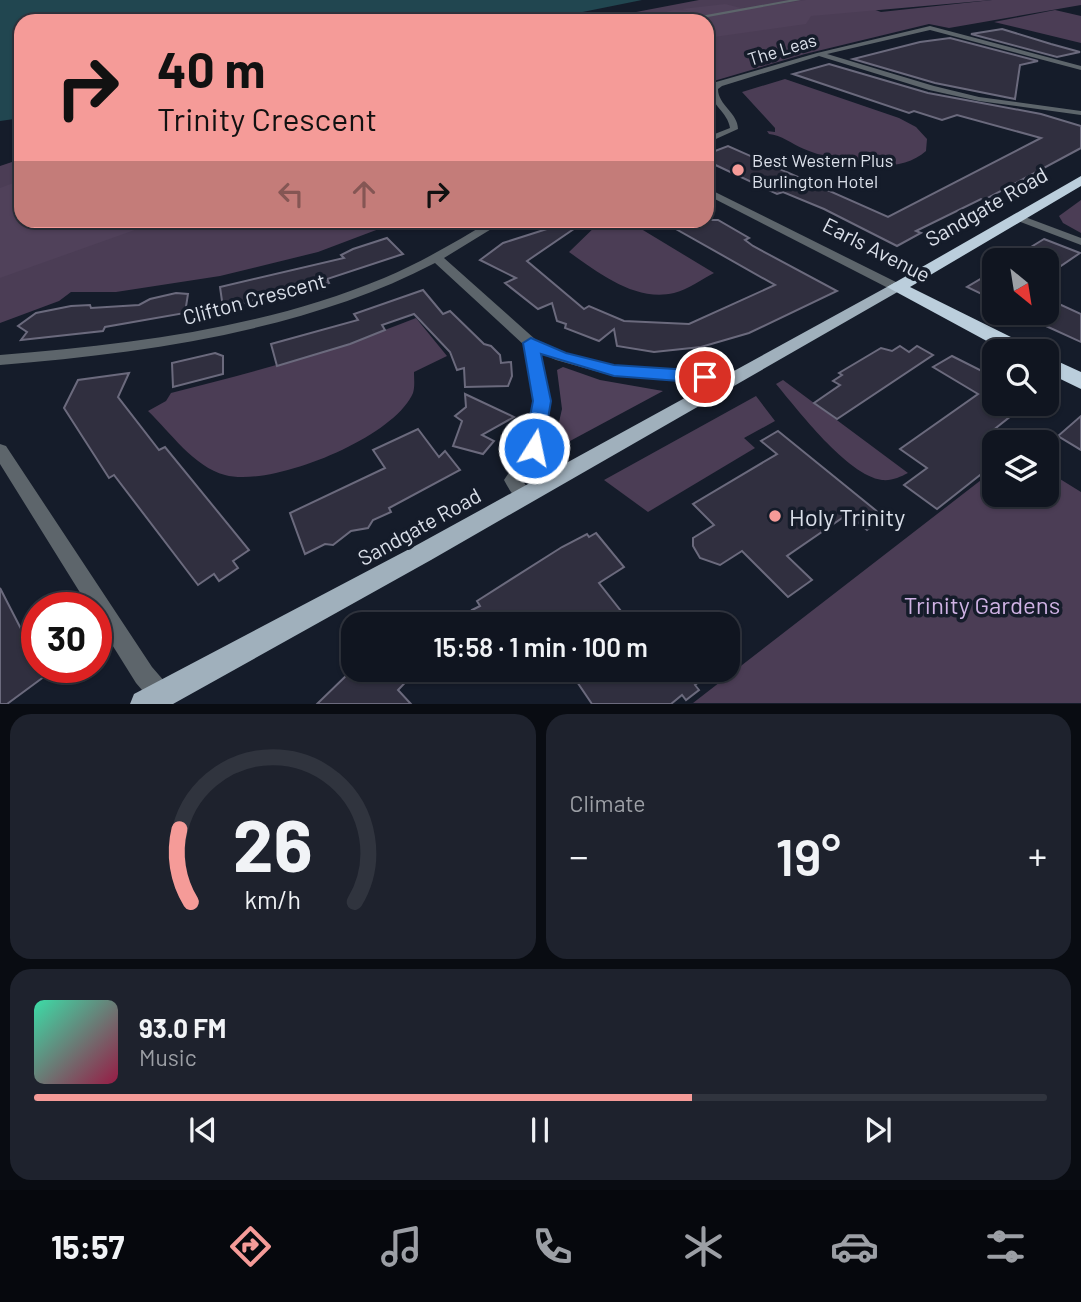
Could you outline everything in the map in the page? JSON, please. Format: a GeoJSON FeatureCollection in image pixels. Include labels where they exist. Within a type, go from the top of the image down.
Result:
{"type":"FeatureCollection","features":[{"type":"Feature","properties":{"kind":"highway","name":"Sandgate Road"},"geometry":{"type":"LineString","coordinates":[[896,287],[1081,180]]}},
{"type":"Feature","properties":{"kind":"highway","name":"Earls Avenue"},"geometry":{"type":"LineString","coordinates":[[896,287],[998,339]]}},
{"type":"Feature","properties":{"kind":"highway"},"geometry":{"type":"LineString","coordinates":[[1059,370],[1081,381]]}},
{"type":"Feature","properties":{"kind":"main road","name":"Sandgate Road"},"geometry":{"type":"LineString","coordinates":[[158,700],[896,287]]}},
{"type":"Feature","properties":{"kind":"street"},"geometry":{"type":"LineString","coordinates":[[712,14],[798,0]]}},
{"type":"Feature","properties":{"kind":"street","name":"The Leas"},"geometry":{"type":"LineString","coordinates":[[714,137],[734,129],[734,122],[714,97],[715,88],[719,84],[819,54],[936,28],[1081,68]]}},
{"type":"Feature","properties":{"kind":"street"},"geometry":{"type":"LineString","coordinates":[[819,54],[979,99],[1081,113]]}},
{"type":"Feature","properties":{"kind":"street","name":"Earls Avenue"},"geometry":{"type":"LineString","coordinates":[[714,195],[896,287]]}},
{"type":"Feature","properties":{"kind":"street"},"geometry":{"type":"LineString","coordinates":[[1017,217],[1081,242]]}},
{"type":"Feature","properties":{"kind":"street","name":"Clifton Crescent"},"geometry":{"type":"LineString","coordinates":[[0,360],[124,348],[186,337],[274,316],[370,288],[437,258],[488,228]]}},
{"type":"Feature","properties":{"kind":"street"},"geometry":{"type":"LineString","coordinates":[[437,258],[531,343],[561,357],[614,370],[705,377],[726,382]]}},
{"type":"Feature","properties":{"kind":"street"},"geometry":{"type":"LineString","coordinates":[[524,495],[513,480],[534,448],[542,401],[531,343]]}},
{"type":"Feature","properties":{"kind":"street"},"geometry":{"type":"LineString","coordinates":[[0,450],[158,700]]}},
{"type":"Feature","properties":{"kind":"green space"},"geometry":{"type":"Polygon","coordinates":[[[699,0],[847,0],[881,12],[992,0],[1081,0],[1081,5],[949,28],[929,24],[805,54],[714,81],[714,14],[626,14],[699,0]]]}},
{"type":"Feature","properties":{"kind":"green space"},"geometry":{"type":"Polygon","coordinates":[[[1055,10],[1081,16],[1081,43],[994,22],[1055,10]]]}},
{"type":"Feature","properties":{"kind":"green space"},"geometry":{"type":"Polygon","coordinates":[[[785,79],[899,118],[916,127],[927,139],[926,151],[899,164],[866,165],[817,154],[769,134],[767,131],[775,132],[775,128],[742,92],[785,79]]]}},
{"type":"Feature","properties":{"kind":"green space"},"geometry":{"type":"Polygon","coordinates":[[[14,161],[14,228],[381,228],[318,252],[220,276],[116,292],[71,292],[59,301],[0,323],[0,166],[14,161]]]}},
{"type":"Feature","properties":{"kind":"green space"},"geometry":{"type":"Polygon","coordinates":[[[1081,200],[1081,233],[1063,223],[1059,216],[1081,200]]]}},
{"type":"Feature","properties":{"kind":"green space"},"geometry":{"type":"Polygon","coordinates":[[[594,228],[640,228],[714,273],[679,292],[660,295],[645,293],[618,284],[569,252],[594,228]]]}},
{"type":"Feature","properties":{"kind":"green space"},"geometry":{"type":"Polygon","coordinates":[[[416,318],[447,356],[414,372],[413,393],[401,410],[382,427],[329,456],[300,467],[246,477],[214,471],[183,448],[148,411],[166,401],[171,393],[295,360],[416,318]]]}},
{"type":"Feature","properties":{"kind":"green space"},"geometry":{"type":"Polygon","coordinates":[[[783,380],[908,473],[882,480],[868,476],[854,467],[824,440],[776,384],[783,380]]]}},
{"type":"Feature","properties":{"kind":"green space"},"geometry":{"type":"Polygon","coordinates":[[[756,396],[775,421],[744,438],[755,448],[648,512],[604,480],[756,396]]]}},
{"type":"Feature","properties":{"kind":"green space","name":"Trinity Gardens"},"geometry":{"type":"Polygon","coordinates":[[[1059,478],[1081,492],[1081,703],[693,703],[720,682],[740,682],[740,667],[982,479],[982,507],[1059,507],[1059,478]]]}},
{"type":"Feature","properties":{"kind":"shaded area"},"geometry":{"type":"Polygon","coordinates":[[[806,0],[992,0],[811,16],[806,24],[714,37],[714,14],[658,14],[725,4],[745,9],[806,0]]]}},
{"type":"Feature","properties":{"kind":"shaded area"},"geometry":{"type":"Polygon","coordinates":[[[14,183],[14,228],[140,228],[0,278],[0,188],[14,183]]]}},
{"type":"Feature","properties":{"kind":"shaded area"},"geometry":{"type":"Polygon","coordinates":[[[563,367],[600,380],[663,391],[557,448],[554,444],[562,409],[557,370],[563,367]]]}},
{"type":"Feature","properties":{"kind":"water"},"geometry":{"type":"Polygon","coordinates":[[[0,0],[642,0],[573,14],[14,14],[14,119],[0,121],[0,0]]]}},
{"type":"Feature","properties":{"kind":"building"},"geometry":{"type":"Polygon","coordinates":[[[1002,29],[1080,52],[1057,57],[971,34],[1002,29]]]}},
{"type":"Feature","properties":{"kind":"building"},"geometry":{"type":"Polygon","coordinates":[[[950,38],[1038,61],[1020,65],[1015,99],[935,83],[853,59],[920,42],[950,38]]]}},
{"type":"Feature","properties":{"kind":"building"},"geometry":{"type":"Polygon","coordinates":[[[829,64],[928,93],[1041,114],[1081,126],[1081,148],[984,200],[981,199],[916,231],[921,233],[897,246],[824,209],[783,192],[777,194],[714,164],[714,151],[728,146],[888,217],[1041,138],[957,115],[942,120],[914,111],[909,113],[793,74],[829,64]]]}},
{"type":"Feature","properties":{"kind":"building"},"geometry":{"type":"Polygon","coordinates":[[[714,220],[749,238],[745,240],[753,246],[837,291],[749,333],[701,347],[654,352],[617,346],[614,329],[599,341],[565,328],[566,324],[557,321],[552,303],[538,309],[505,283],[516,278],[480,260],[503,243],[550,228],[575,228],[527,261],[584,309],[589,306],[624,321],[689,324],[775,285],[674,228],[714,228],[714,220]]]}},
{"type":"Feature","properties":{"kind":"building"},"geometry":{"type":"Polygon","coordinates":[[[387,238],[403,254],[327,279],[329,283],[223,308],[220,287],[344,258],[341,255],[353,249],[387,238]]]}},
{"type":"Feature","properties":{"kind":"building"},"geometry":{"type":"Polygon","coordinates":[[[1044,239],[1080,253],[1059,267],[1059,248],[1029,248],[1044,239]]]}},
{"type":"Feature","properties":{"kind":"building"},"geometry":{"type":"Polygon","coordinates":[[[982,278],[982,294],[967,287],[982,278]]]}},
{"type":"Feature","properties":{"kind":"building"},"geometry":{"type":"Polygon","coordinates":[[[423,290],[443,314],[450,311],[484,344],[491,346],[500,355],[501,363],[511,362],[512,376],[508,386],[465,387],[464,368],[457,370],[450,352],[414,314],[382,325],[385,330],[350,344],[277,366],[271,344],[358,320],[354,314],[423,290]]]}},
{"type":"Feature","properties":{"kind":"building"},"geometry":{"type":"Polygon","coordinates":[[[176,293],[188,294],[185,313],[105,327],[103,331],[21,340],[27,332],[18,326],[36,313],[71,306],[90,305],[91,308],[139,305],[150,299],[176,293]]]}},
{"type":"Feature","properties":{"kind":"building"},"geometry":{"type":"Polygon","coordinates":[[[1059,304],[1081,314],[1081,342],[1046,326],[1059,326],[1059,304]]]}},
{"type":"Feature","properties":{"kind":"building"},"geometry":{"type":"Polygon","coordinates":[[[900,346],[909,352],[917,346],[933,355],[837,419],[814,403],[840,385],[833,381],[842,375],[839,373],[881,348],[892,351],[900,346]]]}},
{"type":"Feature","properties":{"kind":"building"},"geometry":{"type":"Polygon","coordinates":[[[215,353],[223,356],[223,374],[173,387],[172,363],[215,353]]]}},
{"type":"Feature","properties":{"kind":"building"},"geometry":{"type":"Polygon","coordinates":[[[952,356],[982,371],[982,416],[1011,416],[993,430],[982,430],[982,473],[937,509],[904,485],[927,468],[900,449],[978,394],[933,367],[952,356]]]}},
{"type":"Feature","properties":{"kind":"building"},"geometry":{"type":"Polygon","coordinates":[[[129,373],[118,397],[159,450],[165,447],[249,550],[233,561],[238,568],[219,581],[214,574],[198,585],[114,475],[109,478],[64,408],[78,380],[129,373]]]}},
{"type":"Feature","properties":{"kind":"building"},"geometry":{"type":"Polygon","coordinates":[[[465,394],[514,417],[482,435],[494,441],[483,454],[453,446],[462,421],[455,416],[466,407],[465,394]]]}},
{"type":"Feature","properties":{"kind":"building"},"geometry":{"type":"Polygon","coordinates":[[[1081,416],[1081,450],[1059,435],[1081,416]]]}},
{"type":"Feature","properties":{"kind":"building"},"geometry":{"type":"Polygon","coordinates":[[[418,429],[439,457],[445,451],[460,470],[389,508],[391,512],[373,520],[368,528],[351,531],[333,545],[325,544],[305,554],[290,513],[385,468],[373,450],[418,429]]]}},
{"type":"Feature","properties":{"kind":"building","name":"Holy Trinity"},"geometry":{"type":"Polygon","coordinates":[[[778,431],[884,517],[867,530],[848,514],[787,556],[812,580],[788,597],[742,551],[720,565],[700,558],[693,546],[693,538],[714,525],[693,504],[777,454],[761,441],[778,431]]]}},
{"type":"Feature","properties":{"kind":"building"},"geometry":{"type":"Polygon","coordinates":[[[596,533],[624,567],[599,583],[622,612],[473,612],[472,610],[480,606],[477,601],[562,547],[587,534],[589,537],[596,533]]]}},
{"type":"Feature","properties":{"kind":"building"},"geometry":{"type":"Polygon","coordinates":[[[0,588],[21,629],[21,683],[36,683],[7,704],[0,704],[0,588]]]}},
{"type":"Feature","properties":{"kind":"building"},"geometry":{"type":"Polygon","coordinates":[[[341,681],[406,682],[398,690],[411,704],[317,704],[341,681]]]}},
{"type":"Feature","properties":{"kind":"building"},"geometry":{"type":"Polygon","coordinates":[[[577,682],[699,682],[695,685],[699,690],[686,700],[682,695],[671,704],[592,704],[577,682]]]}},
{"type":"Feature","properties":{"kind":"place","name":"Best Western Plus Burlington Hotel"},"geometry":{"type":"Point","coordinates":[738,170]}},
{"type":"Feature","properties":{"kind":"place","name":"Holy Trinity"},"geometry":{"type":"Point","coordinates":[775,516]}},
{"type":"Feature","properties":{"kind":"route"},"geometry":{"type":"LineString","coordinates":[[534,448],[542,401],[531,343],[561,357],[614,370],[705,377]]}}]}
